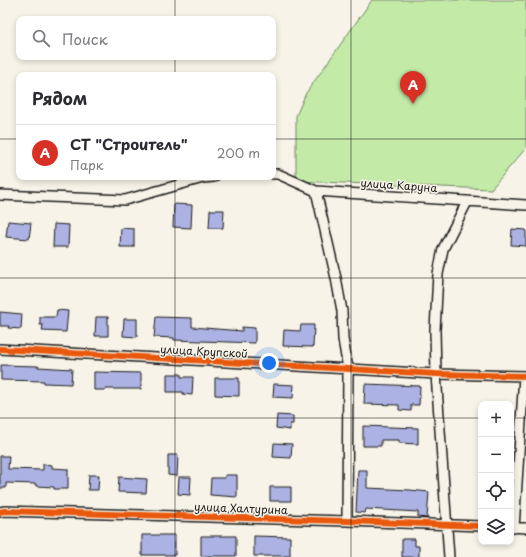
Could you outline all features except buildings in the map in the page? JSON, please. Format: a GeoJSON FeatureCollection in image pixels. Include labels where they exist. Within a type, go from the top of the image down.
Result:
{"type":"FeatureCollection","features":[{"type":"Feature","properties":{"kind":"street","name":"улица Каруна"},"geometry":{"type":"LineString","coordinates":[[276,174],[316,191],[526,205]]}},
{"type":"Feature","properties":{"kind":"street"},"geometry":{"type":"LineString","coordinates":[[0,195],[125,200],[196,180]]}},
{"type":"Feature","properties":{"kind":"street"},"geometry":{"type":"LineString","coordinates":[[316,191],[342,311],[343,339],[348,369],[347,521]]}},
{"type":"Feature","properties":{"kind":"street"},"geometry":{"type":"LineString","coordinates":[[449,557],[436,374],[435,330],[438,274],[443,249],[467,202]]}},
{"type":"Feature","properties":{"kind":"street","name":"улица Крупской"},"geometry":{"type":"LineString","coordinates":[[0,349],[436,374],[525,376]]}},
{"type":"Feature","properties":{"kind":"street"},"geometry":{"type":"LineString","coordinates":[[514,515],[525,376]]}},
{"type":"Feature","properties":{"kind":"street","name":"улица Халтурина"},"geometry":{"type":"LineString","coordinates":[[0,512],[12,511],[478,526]]}},
{"type":"Feature","properties":{"kind":"street"},"geometry":{"type":"LineString","coordinates":[[514,528],[526,528]]}},
{"type":"Feature","properties":{"kind":"green space"},"geometry":{"type":"Polygon","coordinates":[[[372,0],[526,0],[526,148],[491,189],[296,181],[296,116],[306,93],[372,0]]]}},
{"type":"Feature","properties":{"kind":"cycle path"},"geometry":{"type":"LineString","coordinates":[[0,349],[436,374],[526,376]]}},
{"type":"Feature","properties":{"kind":"cycle path"},"geometry":{"type":"LineString","coordinates":[[0,512],[478,526]]}},
{"type":"Feature","properties":{"kind":"place","name":"СТ \"Строитель\""},"geometry":{"type":"Point","coordinates":[413,104]}}]}
